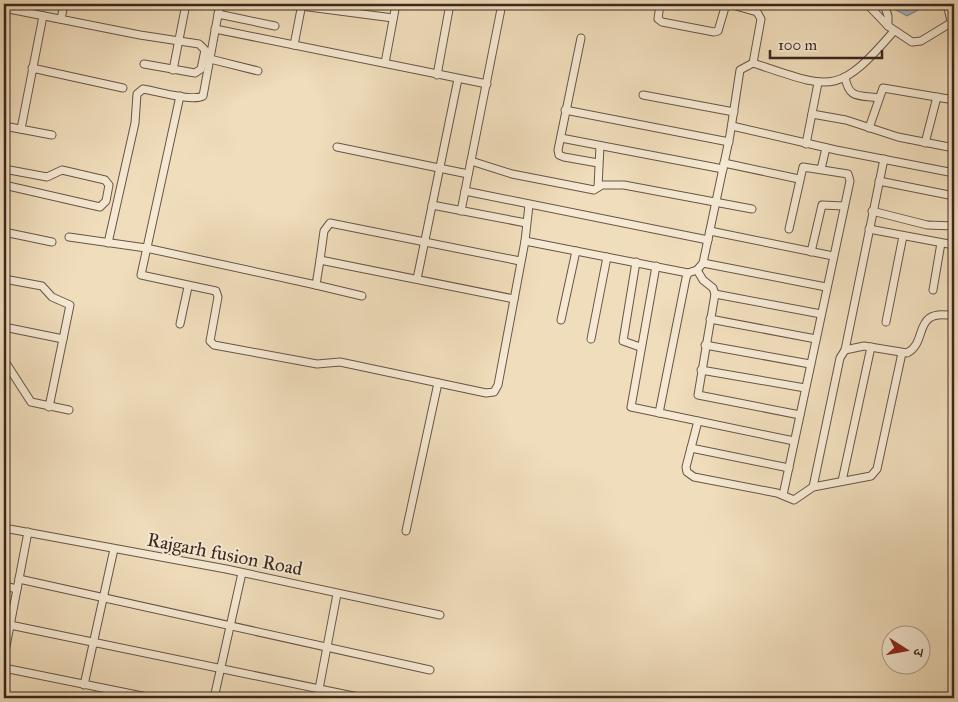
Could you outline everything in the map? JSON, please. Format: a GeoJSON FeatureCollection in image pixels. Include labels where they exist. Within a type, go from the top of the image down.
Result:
{"type":"FeatureCollection","features":[{"type":"Feature","properties":{"kind":"street"},"geometry":{"type":"LineString","coordinates":[[61,19],[64,4]]}},
{"type":"Feature","properties":{"kind":"street"},"geometry":{"type":"LineString","coordinates":[[173,70],[186,4]]}},
{"type":"Feature","properties":{"kind":"street"},"geometry":{"type":"LineString","coordinates":[[108,243],[135,123],[138,94],[143,89],[196,98],[203,96],[220,4]]}},
{"type":"Feature","properties":{"kind":"street"},"geometry":{"type":"LineString","coordinates":[[385,63],[396,4]]}},
{"type":"Feature","properties":{"kind":"street"},"geometry":{"type":"LineString","coordinates":[[437,75],[450,4]]}},
{"type":"Feature","properties":{"kind":"street"},"geometry":{"type":"LineString","coordinates":[[461,211],[502,4]]}},
{"type":"Feature","properties":{"kind":"street"},"geometry":{"type":"LineString","coordinates":[[660,4],[658,19],[662,22],[714,32],[718,31],[721,26],[727,4],[760,15],[761,19],[753,63]]}},
{"type":"Feature","properties":{"kind":"street"},"geometry":{"type":"LineString","coordinates":[[867,4],[891,28],[912,42],[921,41],[954,23]]}},
{"type":"Feature","properties":{"kind":"street"},"geometry":{"type":"LineString","coordinates":[[525,241],[688,273],[697,270],[703,263],[710,231],[732,126],[740,70],[753,63],[818,83],[834,82],[845,77],[870,59],[891,28],[884,4]]}},
{"type":"Feature","properties":{"kind":"street"},"geometry":{"type":"LineString","coordinates":[[947,4],[954,23],[954,34]]}},
{"type":"Feature","properties":{"kind":"street"},"geometry":{"type":"LineString","coordinates":[[294,45],[301,5],[393,18]]}},
{"type":"Feature","properties":{"kind":"street"},"geometry":{"type":"LineString","coordinates":[[4,8],[199,44],[205,50],[199,72],[173,70],[144,64]]}},
{"type":"Feature","properties":{"kind":"street"},"geometry":{"type":"LineString","coordinates":[[218,14],[275,26]]}},
{"type":"Feature","properties":{"kind":"street"},"geometry":{"type":"LineString","coordinates":[[21,129],[43,16]]}},
{"type":"Feature","properties":{"kind":"street"},"geometry":{"type":"LineString","coordinates":[[216,29],[486,84]]}},
{"type":"Feature","properties":{"kind":"street"},"geometry":{"type":"LineString","coordinates":[[581,38],[565,110],[559,154],[598,163]]}},
{"type":"Feature","properties":{"kind":"street"},"geometry":{"type":"LineString","coordinates":[[210,59],[258,72]]}},
{"type":"Feature","properties":{"kind":"street"},"geometry":{"type":"LineString","coordinates":[[32,68],[124,88]]}},
{"type":"Feature","properties":{"kind":"street"},"geometry":{"type":"LineString","coordinates":[[845,77],[847,90],[851,94],[878,98]]}},
{"type":"Feature","properties":{"kind":"street"},"geometry":{"type":"LineString","coordinates":[[417,279],[438,168],[458,79]]}},
{"type":"Feature","properties":{"kind":"street"},"geometry":{"type":"LineString","coordinates":[[806,144],[818,83]]}},
{"type":"Feature","properties":{"kind":"street"},"geometry":{"type":"LineString","coordinates":[[869,128],[880,91],[887,87],[954,100]]}},
{"type":"Feature","properties":{"kind":"street"},"geometry":{"type":"LineString","coordinates":[[180,96],[141,271],[143,277],[212,290],[218,294],[210,341],[214,346],[318,364],[340,362],[486,393],[494,392],[498,385],[525,241],[528,205]]}},
{"type":"Feature","properties":{"kind":"street"},"geometry":{"type":"LineString","coordinates":[[643,96],[734,112]]}},
{"type":"Feature","properties":{"kind":"street"},"geometry":{"type":"LineString","coordinates":[[925,143],[937,97]]}},
{"type":"Feature","properties":{"kind":"street"},"geometry":{"type":"LineString","coordinates":[[565,110],[728,142]]}},
{"type":"Feature","properties":{"kind":"street"},"geometry":{"type":"LineString","coordinates":[[812,114],[846,120],[925,143],[954,148]]}},
{"type":"Feature","properties":{"kind":"street"},"geometry":{"type":"LineString","coordinates":[[4,126],[52,135]]}},
{"type":"Feature","properties":{"kind":"street"},"geometry":{"type":"LineString","coordinates":[[732,126],[806,144],[954,173]]}},
{"type":"Feature","properties":{"kind":"street"},"geometry":{"type":"LineString","coordinates":[[561,138],[799,179]]}},
{"type":"Feature","properties":{"kind":"street"},"geometry":{"type":"LineString","coordinates":[[598,187],[600,146]]}},
{"type":"Feature","properties":{"kind":"street"},"geometry":{"type":"LineString","coordinates":[[337,147],[468,174]]}},
{"type":"Feature","properties":{"kind":"street"},"geometry":{"type":"LineString","coordinates":[[821,169],[826,148]]}},
{"type":"Feature","properties":{"kind":"street"},"geometry":{"type":"LineString","coordinates":[[813,487],[840,358],[845,350],[884,159]]}},
{"type":"Feature","properties":{"kind":"street"},"geometry":{"type":"LineString","coordinates":[[470,161],[512,174],[579,188],[594,190],[607,184],[624,186],[752,209]]}},
{"type":"Feature","properties":{"kind":"street"},"geometry":{"type":"LineString","coordinates":[[783,495],[851,177],[848,174],[803,167],[789,229]]}},
{"type":"Feature","properties":{"kind":"street"},"geometry":{"type":"LineString","coordinates":[[4,169],[47,177],[62,170],[106,180],[109,185],[106,201],[100,206],[4,185]]}},
{"type":"Feature","properties":{"kind":"street"},"geometry":{"type":"LineString","coordinates":[[879,181],[954,196]]}},
{"type":"Feature","properties":{"kind":"street"},"geometry":{"type":"LineString","coordinates":[[464,192],[708,240]]}},
{"type":"Feature","properties":{"kind":"street"},"geometry":{"type":"LineString","coordinates":[[432,205],[526,223]]}},
{"type":"Feature","properties":{"kind":"street"},"geometry":{"type":"LineString","coordinates":[[811,252],[822,205],[844,206]]}},
{"type":"Feature","properties":{"kind":"street"},"geometry":{"type":"LineString","coordinates":[[872,211],[927,225],[954,226]]}},
{"type":"Feature","properties":{"kind":"street"},"geometry":{"type":"LineString","coordinates":[[316,285],[324,231],[330,223],[520,261]]}},
{"type":"Feature","properties":{"kind":"street"},"geometry":{"type":"LineString","coordinates":[[869,229],[954,245]]}},
{"type":"Feature","properties":{"kind":"street"},"geometry":{"type":"LineString","coordinates":[[710,231],[833,256]]}},
{"type":"Feature","properties":{"kind":"street"},"geometry":{"type":"LineString","coordinates":[[4,232],[52,242]]}},
{"type":"Feature","properties":{"kind":"street"},"geometry":{"type":"LineString","coordinates":[[886,322],[903,236]]}},
{"type":"Feature","properties":{"kind":"street"},"geometry":{"type":"LineString","coordinates":[[69,237],[146,248],[362,296]]}},
{"type":"Feature","properties":{"kind":"street"},"geometry":{"type":"LineString","coordinates":[[932,290],[941,243]]}},
{"type":"Feature","properties":{"kind":"street"},"geometry":{"type":"LineString","coordinates":[[561,320],[576,251]]}},
{"type":"Feature","properties":{"kind":"street"},"geometry":{"type":"LineString","coordinates":[[591,339],[607,257]]}},
{"type":"Feature","properties":{"kind":"street"},"geometry":{"type":"LineString","coordinates":[[320,260],[514,299]]}},
{"type":"Feature","properties":{"kind":"street"},"geometry":{"type":"LineString","coordinates":[[636,262],[623,341],[640,347]]}},
{"type":"Feature","properties":{"kind":"street"},"geometry":{"type":"LineString","coordinates":[[703,263],[826,287]]}},
{"type":"Feature","properties":{"kind":"street"},"geometry":{"type":"LineString","coordinates":[[656,266],[630,405],[659,413],[794,441]]}},
{"type":"Feature","properties":{"kind":"street"},"geometry":{"type":"LineString","coordinates":[[697,270],[703,280],[713,288],[715,294],[701,370],[698,393],[700,396],[800,415]]}},
{"type":"Feature","properties":{"kind":"street"},"geometry":{"type":"LineString","coordinates":[[659,413],[688,273]]}},
{"type":"Feature","properties":{"kind":"street"},"geometry":{"type":"LineString","coordinates":[[4,279],[42,286],[52,298],[68,303],[70,309],[49,407]]}},
{"type":"Feature","properties":{"kind":"street"},"geometry":{"type":"LineString","coordinates":[[180,324],[188,287]]}},
{"type":"Feature","properties":{"kind":"street"},"geometry":{"type":"LineString","coordinates":[[715,294],[821,314]]}},
{"type":"Feature","properties":{"kind":"street"},"geometry":{"type":"LineString","coordinates":[[845,350],[858,346],[902,353],[912,351],[921,329],[931,316],[943,314],[954,316]]}},
{"type":"Feature","properties":{"kind":"street"},"geometry":{"type":"LineString","coordinates":[[710,319],[816,339]]}},
{"type":"Feature","properties":{"kind":"street"},"geometry":{"type":"LineString","coordinates":[[4,327],[63,339]]}},
{"type":"Feature","properties":{"kind":"street"},"geometry":{"type":"LineString","coordinates":[[705,346],[810,364]]}},
{"type":"Feature","properties":{"kind":"street"},"geometry":{"type":"LineString","coordinates":[[842,481],[871,347]]}},
{"type":"Feature","properties":{"kind":"street"},"geometry":{"type":"LineString","coordinates":[[698,421],[686,467],[690,475],[783,495],[794,500],[813,487],[872,476],[877,469],[902,353]]}},
{"type":"Feature","properties":{"kind":"street"},"geometry":{"type":"LineString","coordinates":[[4,360],[28,398],[36,404],[69,410]]}},
{"type":"Feature","properties":{"kind":"street"},"geometry":{"type":"LineString","coordinates":[[701,370],[805,388]]}},
{"type":"Feature","properties":{"kind":"street"},"geometry":{"type":"LineString","coordinates":[[406,531],[438,383]]}},
{"type":"Feature","properties":{"kind":"street"},"geometry":{"type":"LineString","coordinates":[[691,448],[789,468]]}},
{"type":"Feature","properties":{"kind":"street","name":"Rajgarh fusion Road"},"geometry":{"type":"LineString","coordinates":[[4,528],[242,572],[440,615]]}},
{"type":"Feature","properties":{"kind":"street"},"geometry":{"type":"LineString","coordinates":[[4,657],[28,532]]}},
{"type":"Feature","properties":{"kind":"street"},"geometry":{"type":"LineString","coordinates":[[84,685],[114,549]]}},
{"type":"Feature","properties":{"kind":"street"},"geometry":{"type":"LineString","coordinates":[[214,698],[242,572]]}},
{"type":"Feature","properties":{"kind":"street"},"geometry":{"type":"LineString","coordinates":[[19,579],[430,670]]}},
{"type":"Feature","properties":{"kind":"street"},"geometry":{"type":"LineString","coordinates":[[4,586],[17,589]]}},
{"type":"Feature","properties":{"kind":"street"},"geometry":{"type":"LineString","coordinates":[[319,689],[337,594]]}},
{"type":"Feature","properties":{"kind":"street"},"geometry":{"type":"LineString","coordinates":[[10,625],[363,698]]}},
{"type":"Feature","properties":{"kind":"street"},"geometry":{"type":"LineString","coordinates":[[4,668],[152,698]]}},
{"type":"Feature","properties":{"kind":"water"},"geometry":{"type":"Polygon","coordinates":[[[885,4],[925,4],[924,7],[907,16],[885,4]]]}}]}
